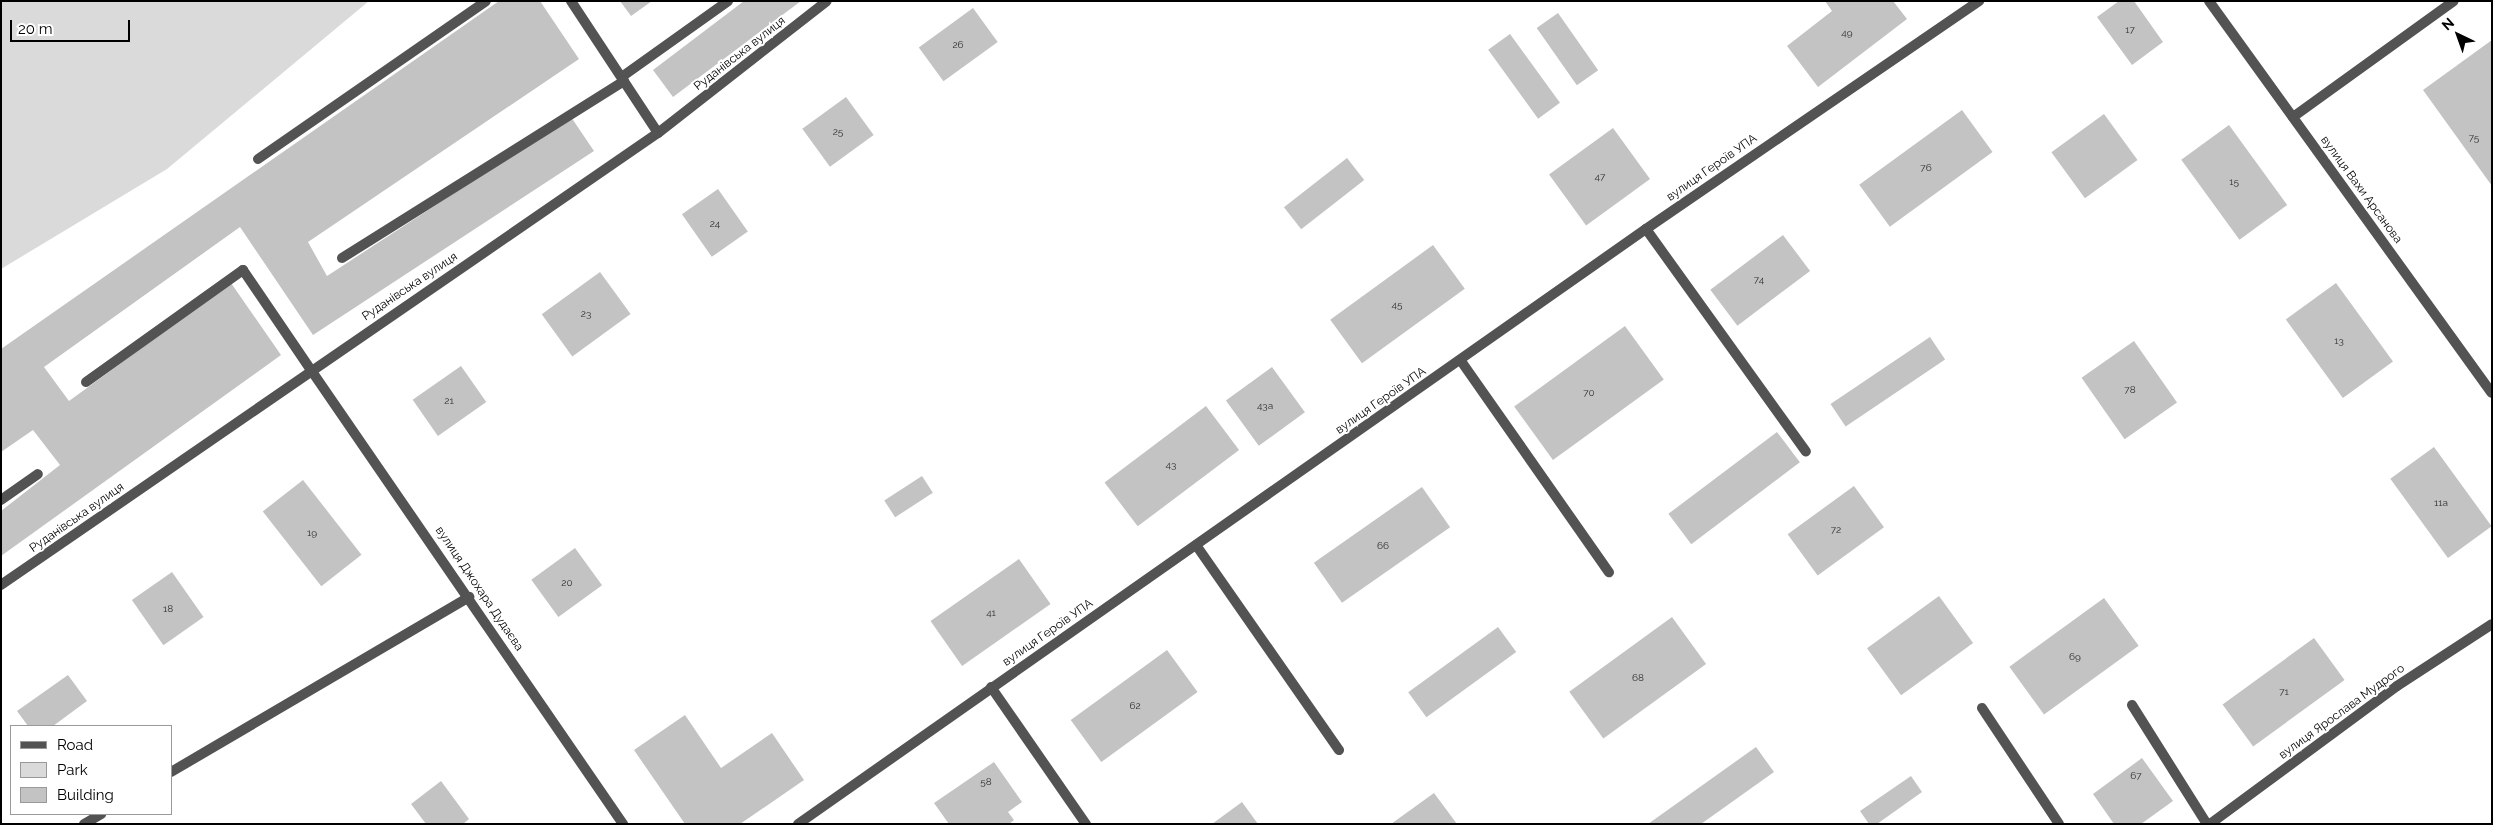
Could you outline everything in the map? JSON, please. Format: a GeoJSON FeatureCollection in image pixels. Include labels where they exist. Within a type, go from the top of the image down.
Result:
{"type":"FeatureCollection","features":[{"type":"Feature","properties":{"kind":"street"},"geometry":{"type":"LineString","coordinates":[[258,159],[486,1]]}},
{"type":"Feature","properties":{"kind":"street"},"geometry":{"type":"LineString","coordinates":[[571,1],[658,133]]}},
{"type":"Feature","properties":{"kind":"street"},"geometry":{"type":"LineString","coordinates":[[342,258],[624,79],[728,1]]}},
{"type":"Feature","properties":{"kind":"street","name":"Руданівська вулиця"},"geometry":{"type":"LineString","coordinates":[[1,586],[311,370],[658,133],[827,1]]}},
{"type":"Feature","properties":{"kind":"street","name":"вулиця Героїв УПА"},"geometry":{"type":"LineString","coordinates":[[798,824],[991,687],[1461,361],[1646,229],[1979,1]]}},
{"type":"Feature","properties":{"kind":"street","name":"вулиця Вахи Арсанова"},"geometry":{"type":"LineString","coordinates":[[2209,1],[2492,393]]}},
{"type":"Feature","properties":{"kind":"street"},"geometry":{"type":"LineString","coordinates":[[2293,117],[2454,1]]}},
{"type":"Feature","properties":{"kind":"street"},"geometry":{"type":"LineString","coordinates":[[1646,229],[1806,452]]}},
{"type":"Feature","properties":{"kind":"street","name":"вулиця Джохара Дудаєва"},"geometry":{"type":"LineString","coordinates":[[86,382],[244,270],[623,824]]}},
{"type":"Feature","properties":{"kind":"street"},"geometry":{"type":"LineString","coordinates":[[1461,361],[1609,572]]}},
{"type":"Feature","properties":{"kind":"street"},"geometry":{"type":"LineString","coordinates":[[1,500],[38,474]]}},
{"type":"Feature","properties":{"kind":"street"},"geometry":{"type":"LineString","coordinates":[[1196,545],[1339,750]]}},
{"type":"Feature","properties":{"kind":"street"},"geometry":{"type":"LineString","coordinates":[[172,771],[469,597]]}},
{"type":"Feature","properties":{"kind":"street","name":"вулиця Ярослава Мудрого"},"geometry":{"type":"LineString","coordinates":[[2208,824],[2397,686],[2492,624]]}},
{"type":"Feature","properties":{"kind":"street"},"geometry":{"type":"LineString","coordinates":[[991,687],[1086,824]]}},
{"type":"Feature","properties":{"kind":"street"},"geometry":{"type":"LineString","coordinates":[[2132,705],[2208,824]]}},
{"type":"Feature","properties":{"kind":"street"},"geometry":{"type":"LineString","coordinates":[[1982,708],[2060,824]]}},
{"type":"Feature","properties":{"kind":"street"},"geometry":{"type":"LineString","coordinates":[[84,824],[98,815]]}},
{"type":"Feature","properties":{"kind":"green space"},"geometry":{"type":"Polygon","coordinates":[[[1,1],[369,1],[167,169],[1,269],[1,1]]]}},
{"type":"Feature","properties":{"kind":"building"},"geometry":{"type":"Polygon","coordinates":[[[499,1],[540,1],[579,59],[308,242],[327,276],[571,117],[594,151],[313,335],[240,227],[44,367],[69,401],[231,283],[281,355],[1,556],[1,511],[60,465],[33,430],[1,452],[1,349],[499,1]]]}},
{"type":"Feature","properties":{"kind":"building"},"geometry":{"type":"Polygon","coordinates":[[[620,1],[652,1],[631,16],[620,1]]]}},
{"type":"Feature","properties":{"kind":"building"},"geometry":{"type":"Polygon","coordinates":[[[744,1],[801,1],[673,97],[653,70],[744,1]]]}},
{"type":"Feature","properties":{"kind":"building"},"geometry":{"type":"Polygon","coordinates":[[[1825,1],[1893,1],[1907,19],[1818,87],[1787,46],[1832,11],[1825,1]]]}},
{"type":"Feature","properties":{"kind":"building"},"geometry":{"type":"Polygon","coordinates":[[[2119,1],[2134,1],[2163,42],[2132,65],[2097,17],[2119,1]]]}},
{"type":"Feature","properties":{"kind":"building"},"geometry":{"type":"Polygon","coordinates":[[[973,8],[998,42],[943,81],[919,47],[973,8]]]}},
{"type":"Feature","properties":{"kind":"building"},"geometry":{"type":"Polygon","coordinates":[[[1558,13],[1598,70],[1577,85],[1537,28],[1558,13]]]}},
{"type":"Feature","properties":{"kind":"building"},"geometry":{"type":"Polygon","coordinates":[[[1510,34],[1560,103],[1538,119],[1488,50],[1510,34]]]}},
{"type":"Feature","properties":{"kind":"building"},"geometry":{"type":"Polygon","coordinates":[[[2492,40],[2492,186],[2423,90],[2492,40]]]}},
{"type":"Feature","properties":{"kind":"building"},"geometry":{"type":"Polygon","coordinates":[[[846,97],[874,135],[830,167],[802,129],[846,97]]]}},
{"type":"Feature","properties":{"kind":"building"},"geometry":{"type":"Polygon","coordinates":[[[1962,110],[1993,152],[1890,227],[1859,185],[1962,110]]]}},
{"type":"Feature","properties":{"kind":"building"},"geometry":{"type":"Polygon","coordinates":[[[2104,114],[2138,160],[2085,198],[2051,152],[2104,114]]]}},
{"type":"Feature","properties":{"kind":"building"},"geometry":{"type":"Polygon","coordinates":[[[2229,125],[2287,205],[2239,240],[2181,160],[2229,125]]]}},
{"type":"Feature","properties":{"kind":"building"},"geometry":{"type":"Polygon","coordinates":[[[1613,128],[1650,179],[1586,225],[1549,174],[1613,128]]]}},
{"type":"Feature","properties":{"kind":"building"},"geometry":{"type":"Polygon","coordinates":[[[1347,158],[1364,180],[1301,229],[1284,207],[1347,158]]]}},
{"type":"Feature","properties":{"kind":"building"},"geometry":{"type":"Polygon","coordinates":[[[718,189],[748,232],[712,257],[682,214],[718,189]]]}},
{"type":"Feature","properties":{"kind":"building"},"geometry":{"type":"Polygon","coordinates":[[[1783,235],[1810,271],[1737,326],[1710,290],[1783,235]]]}},
{"type":"Feature","properties":{"kind":"building"},"geometry":{"type":"Polygon","coordinates":[[[1433,245],[1465,289],[1362,363],[1330,320],[1433,245]]]}},
{"type":"Feature","properties":{"kind":"building"},"geometry":{"type":"Polygon","coordinates":[[[600,272],[631,314],[572,356],[542,314],[600,272]]]}},
{"type":"Feature","properties":{"kind":"building"},"geometry":{"type":"Polygon","coordinates":[[[2336,283],[2393,361],[2343,398],[2286,319],[2336,283]]]}},
{"type":"Feature","properties":{"kind":"building"},"geometry":{"type":"Polygon","coordinates":[[[1625,326],[1664,379],[1553,460],[1514,407],[1625,326]]]}},
{"type":"Feature","properties":{"kind":"building"},"geometry":{"type":"Polygon","coordinates":[[[1930,337],[1945,359],[1846,426],[1831,404],[1930,337]]]}},
{"type":"Feature","properties":{"kind":"building"},"geometry":{"type":"Polygon","coordinates":[[[2134,341],[2177,402],[2125,439],[2082,378],[2134,341]]]}},
{"type":"Feature","properties":{"kind":"building"},"geometry":{"type":"Polygon","coordinates":[[[461,366],[486,402],[438,436],[413,400],[461,366]]]}},
{"type":"Feature","properties":{"kind":"building"},"geometry":{"type":"Polygon","coordinates":[[[1272,367],[1305,412],[1259,446],[1226,401],[1272,367]]]}},
{"type":"Feature","properties":{"kind":"building"},"geometry":{"type":"Polygon","coordinates":[[[1206,406],[1239,450],[1138,526],[1105,482],[1206,406]]]}},
{"type":"Feature","properties":{"kind":"building"},"geometry":{"type":"Polygon","coordinates":[[[1777,432],[1800,462],[1691,544],[1668,514],[1777,432]]]}},
{"type":"Feature","properties":{"kind":"building"},"geometry":{"type":"Polygon","coordinates":[[[2434,447],[2492,526],[2448,558],[2390,479],[2434,447]]]}},
{"type":"Feature","properties":{"kind":"building"},"geometry":{"type":"Polygon","coordinates":[[[922,476],[933,493],[895,517],[884,501],[922,476]]]}},
{"type":"Feature","properties":{"kind":"building"},"geometry":{"type":"Polygon","coordinates":[[[303,480],[361,555],[321,586],[263,511],[303,480]]]}},
{"type":"Feature","properties":{"kind":"building"},"geometry":{"type":"Polygon","coordinates":[[[1854,486],[1884,527],[1818,575],[1788,534],[1854,486]]]}},
{"type":"Feature","properties":{"kind":"building"},"geometry":{"type":"Polygon","coordinates":[[[1422,487],[1450,527],[1342,603],[1314,563],[1422,487]]]}},
{"type":"Feature","properties":{"kind":"building"},"geometry":{"type":"Polygon","coordinates":[[[575,548],[602,585],[558,617],[531,580],[575,548]]]}},
{"type":"Feature","properties":{"kind":"building"},"geometry":{"type":"Polygon","coordinates":[[[1019,559],[1051,604],[962,666],[931,621],[1019,559]]]}},
{"type":"Feature","properties":{"kind":"building"},"geometry":{"type":"Polygon","coordinates":[[[172,572],[204,617],[163,645],[132,600],[172,572]]]}},
{"type":"Feature","properties":{"kind":"building"},"geometry":{"type":"Polygon","coordinates":[[[1939,596],[1973,643],[1901,695],[1867,648],[1939,596]]]}},
{"type":"Feature","properties":{"kind":"building"},"geometry":{"type":"Polygon","coordinates":[[[2104,598],[2139,646],[2044,715],[2009,667],[2104,598]]]}},
{"type":"Feature","properties":{"kind":"building"},"geometry":{"type":"Polygon","coordinates":[[[1672,617],[1706,664],[1603,739],[1569,692],[1672,617]]]}},
{"type":"Feature","properties":{"kind":"building"},"geometry":{"type":"Polygon","coordinates":[[[1498,627],[1516,652],[1426,717],[1408,692],[1498,627]]]}},
{"type":"Feature","properties":{"kind":"building"},"geometry":{"type":"Polygon","coordinates":[[[2314,638],[2345,680],[2253,746],[2223,704],[2314,638]]]}},
{"type":"Feature","properties":{"kind":"building"},"geometry":{"type":"Polygon","coordinates":[[[1167,650],[1198,692],[1101,762],[1071,720],[1167,650]]]}},
{"type":"Feature","properties":{"kind":"building"},"geometry":{"type":"Polygon","coordinates":[[[68,675],[87,701],[54,725],[27,725],[17,711],[68,675]]]}},
{"type":"Feature","properties":{"kind":"building"},"geometry":{"type":"Polygon","coordinates":[[[685,715],[721,768],[772,733],[804,780],[740,824],[685,824],[634,750],[685,715]]]}},
{"type":"Feature","properties":{"kind":"building"},"geometry":{"type":"Polygon","coordinates":[[[1756,747],[1774,772],[1701,824],[1648,824],[1756,747]]]}},
{"type":"Feature","properties":{"kind":"building"},"geometry":{"type":"Polygon","coordinates":[[[2142,758],[2173,801],[2141,824],[2114,824],[2093,794],[2142,758]]]}},
{"type":"Feature","properties":{"kind":"building"},"geometry":{"type":"Polygon","coordinates":[[[994,762],[1022,802],[1008,812],[1014,820],[1009,824],[949,824],[934,803],[994,762]]]}},
{"type":"Feature","properties":{"kind":"building"},"geometry":{"type":"Polygon","coordinates":[[[1911,776],[1922,792],[1877,824],[1869,824],[1860,811],[1911,776]]]}},
{"type":"Feature","properties":{"kind":"building"},"geometry":{"type":"Polygon","coordinates":[[[441,781],[469,819],[463,824],[426,824],[411,804],[441,781]]]}},
{"type":"Feature","properties":{"kind":"building"},"geometry":{"type":"Polygon","coordinates":[[[1434,793],[1457,824],[1391,824],[1434,793]]]}},
{"type":"Feature","properties":{"kind":"building"},"geometry":{"type":"Polygon","coordinates":[[[1242,802],[1258,824],[1212,824],[1242,802]]]}}]}
